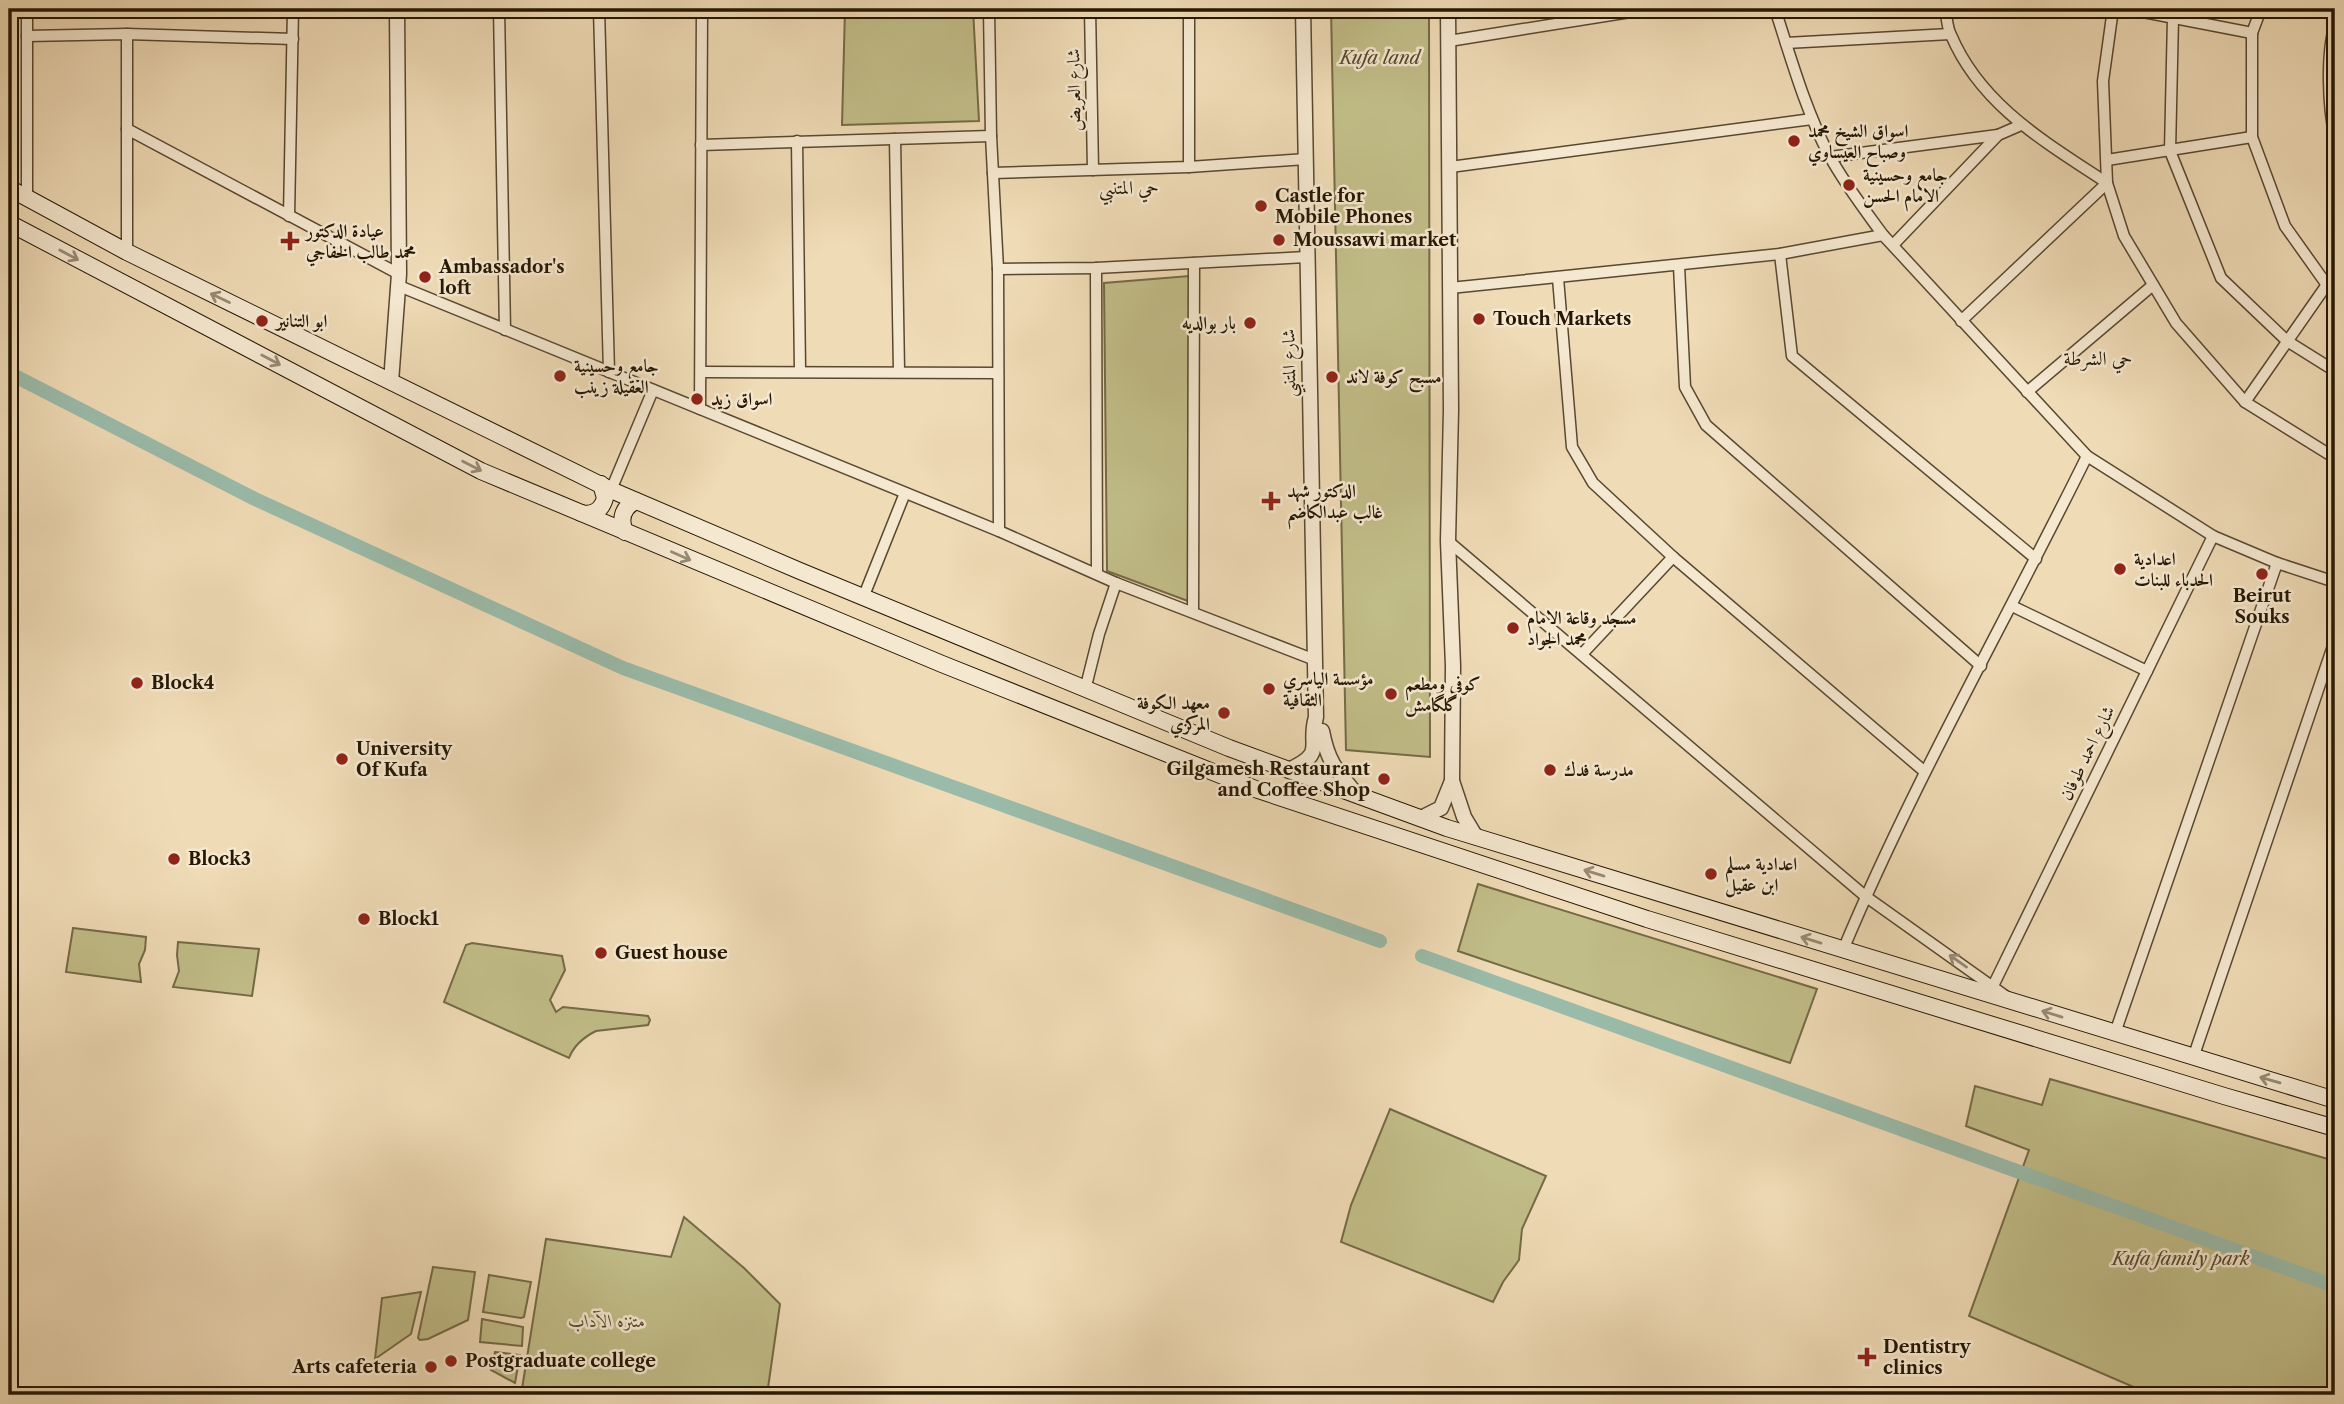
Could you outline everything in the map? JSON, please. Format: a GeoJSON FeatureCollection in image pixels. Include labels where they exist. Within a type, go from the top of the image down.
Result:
{"type":"FeatureCollection","features":[{"type":"Feature","properties":{"kind":"main road"},"geometry":{"type":"LineString","coordinates":[[9,188],[127,251],[636,501],[1086,690],[1289,770],[1476,837],[2335,1100]]}},
{"type":"Feature","properties":{"kind":"main road"},"geometry":{"type":"LineString","coordinates":[[9,223],[481,471],[954,669],[1258,790],[1647,919],[2335,1128]]}},
{"type":"Feature","properties":{"kind":"main road"},"geometry":{"type":"LineString","coordinates":[[581,513],[592,513],[601,508],[606,487]]}},
{"type":"Feature","properties":{"kind":"main road"},"geometry":{"type":"LineString","coordinates":[[625,531],[622,516],[627,507],[636,501]]}},
{"type":"Feature","properties":{"kind":"main road"},"geometry":{"type":"LineString","coordinates":[[1887,991],[1896,985],[1898,978],[1892,965]]}},
{"type":"Feature","properties":{"kind":"street"},"geometry":{"type":"LineString","coordinates":[[27,9],[27,198]]}},
{"type":"Feature","properties":{"kind":"street"},"geometry":{"type":"LineString","coordinates":[[289,216],[293,9]]}},
{"type":"Feature","properties":{"kind":"street"},"geometry":{"type":"LineString","coordinates":[[391,382],[399,280],[397,9]]}},
{"type":"Feature","properties":{"kind":"street"},"geometry":{"type":"LineString","coordinates":[[499,9],[505,330]]}},
{"type":"Feature","properties":{"kind":"street"},"geometry":{"type":"LineString","coordinates":[[599,9],[609,372]]}},
{"type":"Feature","properties":{"kind":"street"},"geometry":{"type":"LineString","coordinates":[[700,410],[702,9]]}},
{"type":"Feature","properties":{"kind":"street"},"geometry":{"type":"LineString","coordinates":[[989,9],[991,136],[998,268],[999,531]]}},
{"type":"Feature","properties":{"kind":"street","name":"شارع العريض"},"geometry":{"type":"LineString","coordinates":[[1090,9],[1093,170]]}},
{"type":"Feature","properties":{"kind":"street"},"geometry":{"type":"LineString","coordinates":[[1189,9],[1189,167]]}},
{"type":"Feature","properties":{"kind":"street","name":"شارع المتنبي"},"geometry":{"type":"LineString","coordinates":[[1289,770],[1304,763],[1313,753],[1316,717],[1303,9]]}},
{"type":"Feature","properties":{"kind":"street"},"geometry":{"type":"LineString","coordinates":[[1448,9],[1448,541],[1453,666],[1452,781],[1460,809],[1476,837]]}},
{"type":"Feature","properties":{"kind":"street"},"geometry":{"type":"LineString","coordinates":[[1448,41],[1585,14],[1649,9]]}},
{"type":"Feature","properties":{"kind":"street"},"geometry":{"type":"LineString","coordinates":[[1774,9],[1812,120],[1855,198],[1883,235],[2087,456],[2213,536],[2277,563],[2335,582]]}},
{"type":"Feature","properties":{"kind":"street"},"geometry":{"type":"LineString","coordinates":[[1945,9],[1950,34],[1975,79],[2021,125],[2107,183]]}},
{"type":"Feature","properties":{"kind":"street"},"geometry":{"type":"LineString","coordinates":[[2113,9],[2103,81],[2107,183],[2124,236],[2176,323],[2245,402],[2335,458]]}},
{"type":"Feature","properties":{"kind":"street"},"geometry":{"type":"LineString","coordinates":[[2128,9],[2175,13],[2252,33]]}},
{"type":"Feature","properties":{"kind":"street"},"geometry":{"type":"LineString","coordinates":[[2261,9],[2252,33],[2252,137],[2285,226],[2331,288]]}},
{"type":"Feature","properties":{"kind":"street"},"geometry":{"type":"LineString","coordinates":[[2175,13],[2170,151],[2221,278],[2287,341],[2335,372]]}},
{"type":"Feature","properties":{"kind":"street"},"geometry":{"type":"LineString","coordinates":[[2335,23],[2331,37],[2330,114],[2335,138]]}},
{"type":"Feature","properties":{"kind":"street"},"geometry":{"type":"LineString","coordinates":[[27,36],[127,34],[293,39]]}},
{"type":"Feature","properties":{"kind":"street"},"geometry":{"type":"LineString","coordinates":[[127,34],[127,251]]}},
{"type":"Feature","properties":{"kind":"street"},"geometry":{"type":"LineString","coordinates":[[1786,43],[1950,34]]}},
{"type":"Feature","properties":{"kind":"street"},"geometry":{"type":"LineString","coordinates":[[1450,167],[1812,120]]}},
{"type":"Feature","properties":{"kind":"street"},"geometry":{"type":"LineString","coordinates":[[1830,157],[1998,135],[2021,125]]}},
{"type":"Feature","properties":{"kind":"street"},"geometry":{"type":"LineString","coordinates":[[127,129],[289,216],[399,280],[505,330],[999,531],[1116,583],[1315,660]]}},
{"type":"Feature","properties":{"kind":"street"},"geometry":{"type":"LineString","coordinates":[[1893,245],[1998,135]]}},
{"type":"Feature","properties":{"kind":"street"},"geometry":{"type":"LineString","coordinates":[[701,145],[991,136]]}},
{"type":"Feature","properties":{"kind":"street"},"geometry":{"type":"LineString","coordinates":[[2107,160],[2252,137]]}},
{"type":"Feature","properties":{"kind":"street"},"geometry":{"type":"LineString","coordinates":[[895,139],[899,372]]}},
{"type":"Feature","properties":{"kind":"street"},"geometry":{"type":"LineString","coordinates":[[797,141],[800,370]]}},
{"type":"Feature","properties":{"kind":"street"},"geometry":{"type":"LineString","coordinates":[[993,173],[1189,167],[1306,159]]}},
{"type":"Feature","properties":{"kind":"street"},"geometry":{"type":"LineString","coordinates":[[1961,321],[2107,183]]}},
{"type":"Feature","properties":{"kind":"street"},"geometry":{"type":"LineString","coordinates":[[1450,288],[1780,254],[1883,235]]}},
{"type":"Feature","properties":{"kind":"street"},"geometry":{"type":"LineString","coordinates":[[1780,254],[1792,356],[2036,559]]}},
{"type":"Feature","properties":{"kind":"street"},"geometry":{"type":"LineString","coordinates":[[998,268],[1096,268],[1306,257]]}},
{"type":"Feature","properties":{"kind":"street"},"geometry":{"type":"LineString","coordinates":[[1193,612],[1194,263]]}},
{"type":"Feature","properties":{"kind":"street"},"geometry":{"type":"LineString","coordinates":[[1679,266],[1685,387],[1706,425],[1981,666]]}},
{"type":"Feature","properties":{"kind":"street"},"geometry":{"type":"LineString","coordinates":[[1096,268],[1097,574]]}},
{"type":"Feature","properties":{"kind":"street"},"geometry":{"type":"LineString","coordinates":[[2245,402],[2287,341],[2331,288],[2335,273]]}},
{"type":"Feature","properties":{"kind":"street"},"geometry":{"type":"LineString","coordinates":[[1558,278],[1572,447],[1593,483],[1673,557],[1926,772]]}},
{"type":"Feature","properties":{"kind":"street"},"geometry":{"type":"LineString","coordinates":[[2027,392],[2153,285]]}},
{"type":"Feature","properties":{"kind":"street"},"geometry":{"type":"LineString","coordinates":[[701,372],[800,370],[998,373]]}},
{"type":"Feature","properties":{"kind":"street"},"geometry":{"type":"LineString","coordinates":[[606,487],[653,390]]}},
{"type":"Feature","properties":{"kind":"street"},"geometry":{"type":"LineString","coordinates":[[1843,950],[1865,896],[1926,772],[2087,456]]}},
{"type":"Feature","properties":{"kind":"street"},"geometry":{"type":"LineString","coordinates":[[863,598],[905,493]]}},
{"type":"Feature","properties":{"kind":"street","name":"شارع احمد طوفان"},"geometry":{"type":"LineString","coordinates":[[1993,986],[2213,536]]}},
{"type":"Feature","properties":{"kind":"street"},"geometry":{"type":"LineString","coordinates":[[1448,541],[1583,653],[1865,896],[2013,1002]]}},
{"type":"Feature","properties":{"kind":"street"},"geometry":{"type":"LineString","coordinates":[[1583,653],[1673,557]]}},
{"type":"Feature","properties":{"kind":"street"},"geometry":{"type":"LineString","coordinates":[[2115,1033],[2277,563]]}},
{"type":"Feature","properties":{"kind":"street"},"geometry":{"type":"LineString","coordinates":[[1086,690],[1099,634],[1116,583]]}},
{"type":"Feature","properties":{"kind":"street"},"geometry":{"type":"LineString","coordinates":[[2012,606],[2147,671]]}},
{"type":"Feature","properties":{"kind":"street"},"geometry":{"type":"LineString","coordinates":[[2193,1058],[2335,640]]}},
{"type":"Feature","properties":{"kind":"street","name":"شارع المتنبي"},"geometry":{"type":"LineString","coordinates":[[1316,717],[1331,764],[1357,795]]}},
{"type":"Feature","properties":{"kind":"street"},"geometry":{"type":"LineString","coordinates":[[1421,818],[1441,808],[1452,781]]}},
{"type":"Feature","properties":{"kind":"green space"},"geometry":{"type":"Polygon","coordinates":[[[845,9],[973,9],[979,121],[842,125],[845,9]]]}},
{"type":"Feature","properties":{"kind":"green space","name":"Kufa land"},"geometry":{"type":"Polygon","coordinates":[[[1331,9],[1429,9],[1430,757],[1346,750],[1331,9]]]}},
{"type":"Feature","properties":{"kind":"green space"},"geometry":{"type":"Polygon","coordinates":[[[1189,276],[1188,601],[1107,571],[1104,283],[1189,276]]]}},
{"type":"Feature","properties":{"kind":"green space"},"geometry":{"type":"Polygon","coordinates":[[[1478,884],[1817,989],[1790,1063],[1458,951],[1478,884]]]}},
{"type":"Feature","properties":{"kind":"green space"},"geometry":{"type":"Polygon","coordinates":[[[73,928],[146,937],[145,950],[139,964],[141,982],[66,972],[73,928]]]}},
{"type":"Feature","properties":{"kind":"green space"},"geometry":{"type":"Polygon","coordinates":[[[178,942],[259,949],[252,996],[173,987],[179,971],[178,942]]]}},
{"type":"Feature","properties":{"kind":"green space"},"geometry":{"type":"Polygon","coordinates":[[[472,943],[562,956],[565,970],[550,1000],[556,1012],[563,1007],[648,1016],[648,1025],[596,1031],[580,1042],[569,1058],[444,1002],[466,945],[472,943]]]}},
{"type":"Feature","properties":{"kind":"green space","name":"Kufa family park"},"geometry":{"type":"Polygon","coordinates":[[[2050,1079],[2335,1161],[2335,1385],[2332,1395],[2152,1395],[1969,1316],[2029,1150],[1966,1126],[1975,1086],[2042,1105],[2050,1079]]]}},
{"type":"Feature","properties":{"kind":"green space"},"geometry":{"type":"Polygon","coordinates":[[[1390,1109],[1546,1176],[1522,1229],[1519,1260],[1493,1302],[1341,1242],[1351,1205],[1390,1109]]]}},
{"type":"Feature","properties":{"kind":"green space","name":"متنزه الآداب"},"geometry":{"type":"Polygon","coordinates":[[[684,1217],[744,1268],[780,1304],[767,1395],[521,1395],[546,1239],[671,1257],[684,1217]]]}},
{"type":"Feature","properties":{"kind":"green space"},"geometry":{"type":"Polygon","coordinates":[[[433,1267],[475,1272],[468,1320],[428,1339],[420,1340],[418,1338],[433,1267]]]}},
{"type":"Feature","properties":{"kind":"green space"},"geometry":{"type":"Polygon","coordinates":[[[489,1275],[531,1282],[524,1317],[483,1312],[489,1275]]]}},
{"type":"Feature","properties":{"kind":"green space"},"geometry":{"type":"Polygon","coordinates":[[[421,1292],[411,1334],[375,1359],[382,1298],[421,1292]]]}},
{"type":"Feature","properties":{"kind":"green space"},"geometry":{"type":"Polygon","coordinates":[[[482,1319],[523,1327],[522,1346],[480,1342],[482,1319]]]}},
{"type":"Feature","properties":{"kind":"green space"},"geometry":{"type":"Polygon","coordinates":[[[495,1352],[520,1355],[515,1383],[491,1370],[495,1352]]]}},
{"type":"Feature","properties":{"kind":"waterway"},"geometry":{"type":"LineString","coordinates":[[9,373],[255,499],[623,668],[1380,941]]}},
{"type":"Feature","properties":{"kind":"waterway"},"geometry":{"type":"LineString","coordinates":[[1422,956],[2332,1285]]}},
{"type":"Feature","properties":{"kind":"place","name":"اسواق الشيخ محمد وصباح العيساوي"},"geometry":{"type":"Point","coordinates":[1794,141]}},
{"type":"Feature","properties":{"kind":"place","name":"جامع وحسينية الامام الحسن"},"geometry":{"type":"Point","coordinates":[1849,185]}},
{"type":"Feature","properties":{"kind":"place","name":"Castle for Mobile Phones"},"geometry":{"type":"Point","coordinates":[1261,206]}},
{"type":"Feature","properties":{"kind":"place","name":"Moussawi market"},"geometry":{"type":"Point","coordinates":[1279,240]}},
{"type":"Feature","properties":{"kind":"place","name":"عيادة الدكتور محمد طالب الخفاجي"},"geometry":{"type":"Point","coordinates":[290,241]}},
{"type":"Feature","properties":{"kind":"place","name":"Ambassador's loft"},"geometry":{"type":"Point","coordinates":[425,277]}},
{"type":"Feature","properties":{"kind":"place","name":"Touch Markets"},"geometry":{"type":"Point","coordinates":[1479,319]}},
{"type":"Feature","properties":{"kind":"place","name":"ابو التنانير"},"geometry":{"type":"Point","coordinates":[262,321]}},
{"type":"Feature","properties":{"kind":"place","name":"بار بوالديه"},"geometry":{"type":"Point","coordinates":[1250,323]}},
{"type":"Feature","properties":{"kind":"place","name":"جامع وحسينية العقيلة زينب"},"geometry":{"type":"Point","coordinates":[560,376]}},
{"type":"Feature","properties":{"kind":"place","name":"مسبح كوفة لاند"},"geometry":{"type":"Point","coordinates":[1332,377]}},
{"type":"Feature","properties":{"kind":"place","name":"اسواق زيد"},"geometry":{"type":"Point","coordinates":[697,399]}},
{"type":"Feature","properties":{"kind":"place","name":"الدكتور شهد غالب عبدالكاضم"},"geometry":{"type":"Point","coordinates":[1271,501]}},
{"type":"Feature","properties":{"kind":"place","name":"اعدادية الحدباء للبنات"},"geometry":{"type":"Point","coordinates":[2120,569]}},
{"type":"Feature","properties":{"kind":"place","name":"Beirut Souks"},"geometry":{"type":"Point","coordinates":[2262,574]}},
{"type":"Feature","properties":{"kind":"place","name":"مسجد وقاعة الامام محمد الجواد"},"geometry":{"type":"Point","coordinates":[1513,628]}},
{"type":"Feature","properties":{"kind":"place","name":"Block4"},"geometry":{"type":"Point","coordinates":[137,683]}},
{"type":"Feature","properties":{"kind":"place","name":"مؤسسة الياسري الثقافية"},"geometry":{"type":"Point","coordinates":[1269,689]}},
{"type":"Feature","properties":{"kind":"place","name":"كوفي ومطعم گلگامش"},"geometry":{"type":"Point","coordinates":[1391,694]}},
{"type":"Feature","properties":{"kind":"place","name":"معهد الكوفة المركزي"},"geometry":{"type":"Point","coordinates":[1224,713]}},
{"type":"Feature","properties":{"kind":"place","name":"University Of Kufa"},"geometry":{"type":"Point","coordinates":[342,759]}},
{"type":"Feature","properties":{"kind":"place","name":"مدرسة فدك"},"geometry":{"type":"Point","coordinates":[1550,770]}},
{"type":"Feature","properties":{"kind":"place","name":"Gilgamesh Restaurant and Coffee Shop"},"geometry":{"type":"Point","coordinates":[1384,779]}},
{"type":"Feature","properties":{"kind":"place","name":"Block3"},"geometry":{"type":"Point","coordinates":[174,859]}},
{"type":"Feature","properties":{"kind":"place","name":"اعدادية مسلم ابن عقيل"},"geometry":{"type":"Point","coordinates":[1711,874]}},
{"type":"Feature","properties":{"kind":"place","name":"Block1"},"geometry":{"type":"Point","coordinates":[364,919]}},
{"type":"Feature","properties":{"kind":"place","name":"Guest house"},"geometry":{"type":"Point","coordinates":[601,953]}},
{"type":"Feature","properties":{"kind":"place","name":"Dentistry clinics"},"geometry":{"type":"Point","coordinates":[1867,1357]}},
{"type":"Feature","properties":{"kind":"place","name":"Postgraduate college"},"geometry":{"type":"Point","coordinates":[451,1361]}},
{"type":"Feature","properties":{"kind":"place","name":"Arts cafeteria"},"geometry":{"type":"Point","coordinates":[431,1367]}},
{"type":"Feature","properties":{"kind":"district","name":"حي المتنبي"},"geometry":{"type":"Point","coordinates":[1129,187]}},
{"type":"Feature","properties":{"kind":"district","name":"حي الشرطة"},"geometry":{"type":"Point","coordinates":[2098,358]}}]}
